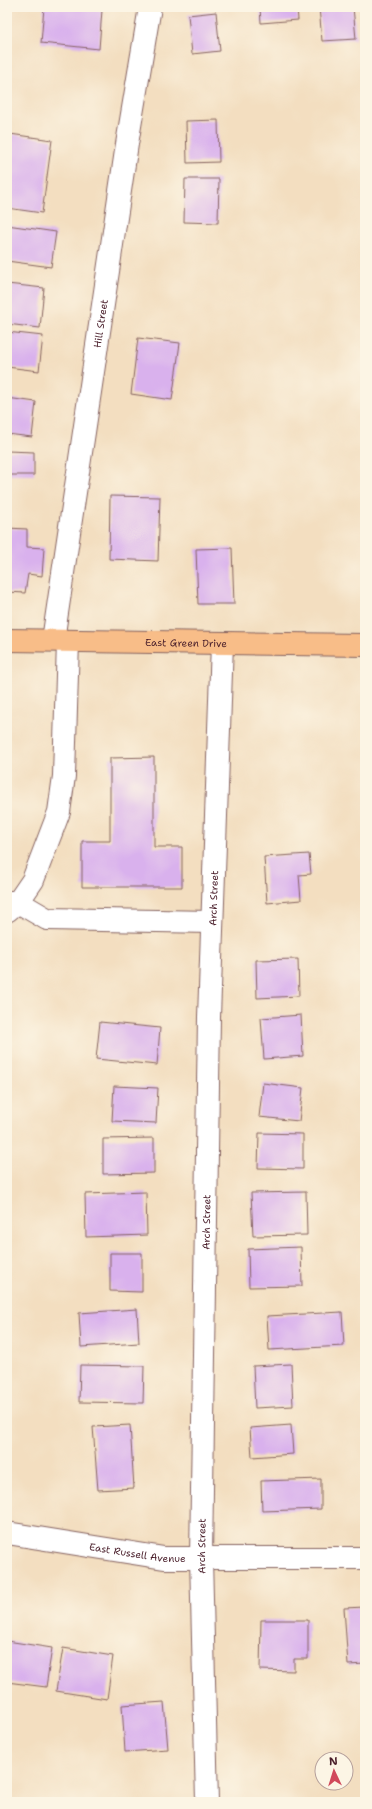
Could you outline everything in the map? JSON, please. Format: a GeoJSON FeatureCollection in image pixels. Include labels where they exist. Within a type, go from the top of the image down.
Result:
{"type":"FeatureCollection","features":[{"type":"Feature","properties":{"kind":"main road","name":"East Green Drive"},"geometry":{"type":"LineString","coordinates":[[7,640],[365,645]]}},
{"type":"Feature","properties":{"kind":"street","name":"Hill Street"},"geometry":{"type":"LineString","coordinates":[[11,905],[33,880],[59,812],[64,776],[60,641],[124,160],[150,7]]}},
{"type":"Feature","properties":{"kind":"street","name":"Arch Street"},"geometry":{"type":"LineString","coordinates":[[207,1802],[201,1558],[212,922],[222,643]]}},
{"type":"Feature","properties":{"kind":"street"},"geometry":{"type":"LineString","coordinates":[[11,905],[47,919],[212,922]]}},
{"type":"Feature","properties":{"kind":"street","name":"East Russell Avenue"},"geometry":{"type":"LineString","coordinates":[[7,1533],[164,1558],[365,1558]]}},
{"type":"Feature","properties":{"kind":"building"},"geometry":{"type":"Polygon","coordinates":[[[44,7],[70,7],[102,10],[99,49],[41,43],[44,7]]]}},
{"type":"Feature","properties":{"kind":"building"},"geometry":{"type":"Polygon","coordinates":[[[260,7],[297,7],[298,20],[261,23],[260,7]]]}},
{"type":"Feature","properties":{"kind":"building"},"geometry":{"type":"Polygon","coordinates":[[[319,7],[353,7],[356,39],[322,41],[319,7]]]}},
{"type":"Feature","properties":{"kind":"building"},"geometry":{"type":"Polygon","coordinates":[[[216,12],[220,51],[192,54],[188,15],[216,12]]]}},
{"type":"Feature","properties":{"kind":"building"},"geometry":{"type":"Polygon","coordinates":[[[218,120],[219,162],[187,163],[186,121],[218,120]]]}},
{"type":"Feature","properties":{"kind":"building"},"geometry":{"type":"Polygon","coordinates":[[[10,134],[52,140],[42,213],[7,208],[7,152],[10,134]]]}},
{"type":"Feature","properties":{"kind":"building"},"geometry":{"type":"Polygon","coordinates":[[[185,179],[219,179],[218,223],[184,222],[185,179]]]}},
{"type":"Feature","properties":{"kind":"building"},"geometry":{"type":"Polygon","coordinates":[[[7,225],[56,232],[51,267],[7,261],[7,225]]]}},
{"type":"Feature","properties":{"kind":"building"},"geometry":{"type":"Polygon","coordinates":[[[7,284],[44,288],[40,328],[7,324],[7,284]]]}},
{"type":"Feature","properties":{"kind":"building"},"geometry":{"type":"Polygon","coordinates":[[[7,332],[43,336],[39,371],[7,367],[7,332]]]}},
{"type":"Feature","properties":{"kind":"building"},"geometry":{"type":"Polygon","coordinates":[[[138,338],[180,343],[172,400],[131,394],[138,338]]]}},
{"type":"Feature","properties":{"kind":"building"},"geometry":{"type":"Polygon","coordinates":[[[7,398],[36,402],[32,437],[7,434],[7,398]]]}},
{"type":"Feature","properties":{"kind":"building"},"geometry":{"type":"Polygon","coordinates":[[[7,451],[34,452],[34,475],[7,475],[7,451]]]}},
{"type":"Feature","properties":{"kind":"building"},"geometry":{"type":"Polygon","coordinates":[[[110,496],[160,497],[158,561],[109,559],[110,496]]]}},
{"type":"Feature","properties":{"kind":"building"},"geometry":{"type":"Polygon","coordinates":[[[7,528],[27,529],[27,547],[44,548],[42,576],[28,574],[25,593],[7,592],[7,528]]]}},
{"type":"Feature","properties":{"kind":"building"},"geometry":{"type":"Polygon","coordinates":[[[232,548],[234,604],[198,604],[196,549],[232,548]]]}},
{"type":"Feature","properties":{"kind":"building"},"geometry":{"type":"Polygon","coordinates":[[[154,757],[154,847],[182,847],[182,887],[82,887],[82,841],[110,841],[110,758],[154,757]]]}},
{"type":"Feature","properties":{"kind":"building"},"geometry":{"type":"Polygon","coordinates":[[[309,854],[311,874],[299,875],[301,900],[267,903],[264,857],[309,854]]]}},
{"type":"Feature","properties":{"kind":"building"},"geometry":{"type":"Polygon","coordinates":[[[298,959],[299,996],[257,998],[256,960],[298,959]]]}},
{"type":"Feature","properties":{"kind":"building"},"geometry":{"type":"Polygon","coordinates":[[[301,1015],[303,1056],[264,1059],[261,1018],[301,1015]]]}},
{"type":"Feature","properties":{"kind":"building"},"geometry":{"type":"Polygon","coordinates":[[[100,1022],[160,1028],[157,1065],[96,1059],[100,1022]]]}},
{"type":"Feature","properties":{"kind":"building"},"geometry":{"type":"Polygon","coordinates":[[[263,1083],[303,1088],[299,1121],[259,1117],[263,1083]]]}},
{"type":"Feature","properties":{"kind":"building"},"geometry":{"type":"Polygon","coordinates":[[[114,1086],[158,1088],[156,1123],[112,1121],[114,1086]]]}},
{"type":"Feature","properties":{"kind":"building"},"geometry":{"type":"Polygon","coordinates":[[[259,1133],[303,1134],[303,1169],[258,1168],[259,1133]]]}},
{"type":"Feature","properties":{"kind":"building"},"geometry":{"type":"Polygon","coordinates":[[[154,1138],[154,1173],[103,1174],[103,1139],[154,1138]]]}},
{"type":"Feature","properties":{"kind":"building"},"geometry":{"type":"Polygon","coordinates":[[[146,1192],[147,1235],[86,1237],[85,1194],[146,1192]]]}},
{"type":"Feature","properties":{"kind":"building"},"geometry":{"type":"Polygon","coordinates":[[[306,1192],[307,1235],[253,1236],[251,1193],[306,1192]]]}},
{"type":"Feature","properties":{"kind":"building"},"geometry":{"type":"Polygon","coordinates":[[[301,1247],[302,1286],[249,1287],[248,1249],[301,1247]]]}},
{"type":"Feature","properties":{"kind":"building"},"geometry":{"type":"Polygon","coordinates":[[[110,1253],[142,1253],[142,1292],[110,1291],[110,1253]]]}},
{"type":"Feature","properties":{"kind":"building"},"geometry":{"type":"Polygon","coordinates":[[[137,1309],[139,1343],[81,1347],[79,1313],[137,1309]]]}},
{"type":"Feature","properties":{"kind":"building"},"geometry":{"type":"Polygon","coordinates":[[[342,1312],[344,1346],[269,1350],[267,1316],[342,1312]]]}},
{"type":"Feature","properties":{"kind":"building"},"geometry":{"type":"Polygon","coordinates":[[[291,1364],[293,1406],[255,1408],[253,1366],[291,1364]]]}},
{"type":"Feature","properties":{"kind":"building"},"geometry":{"type":"Polygon","coordinates":[[[80,1365],[144,1366],[143,1403],[79,1402],[80,1365]]]}},
{"type":"Feature","properties":{"kind":"building"},"geometry":{"type":"Polygon","coordinates":[[[130,1425],[134,1488],[98,1490],[93,1427],[130,1425]]]}},
{"type":"Feature","properties":{"kind":"building"},"geometry":{"type":"Polygon","coordinates":[[[291,1425],[293,1454],[252,1457],[250,1428],[291,1425]]]}},
{"type":"Feature","properties":{"kind":"building"},"geometry":{"type":"Polygon","coordinates":[[[321,1479],[321,1509],[262,1511],[261,1481],[321,1479]]]}},
{"type":"Feature","properties":{"kind":"building"},"geometry":{"type":"Polygon","coordinates":[[[365,1607],[365,1664],[348,1665],[344,1608],[365,1607]]]}},
{"type":"Feature","properties":{"kind":"building"},"geometry":{"type":"Polygon","coordinates":[[[261,1620],[308,1620],[308,1659],[294,1659],[294,1671],[260,1670],[261,1620]]]}},
{"type":"Feature","properties":{"kind":"building"},"geometry":{"type":"Polygon","coordinates":[[[7,1641],[52,1648],[46,1687],[7,1682],[7,1641]]]}},
{"type":"Feature","properties":{"kind":"building"},"geometry":{"type":"Polygon","coordinates":[[[63,1648],[113,1656],[107,1699],[56,1691],[63,1648]]]}},
{"type":"Feature","properties":{"kind":"building"},"geometry":{"type":"Polygon","coordinates":[[[164,1702],[168,1749],[125,1752],[122,1705],[164,1702]]]}}]}
